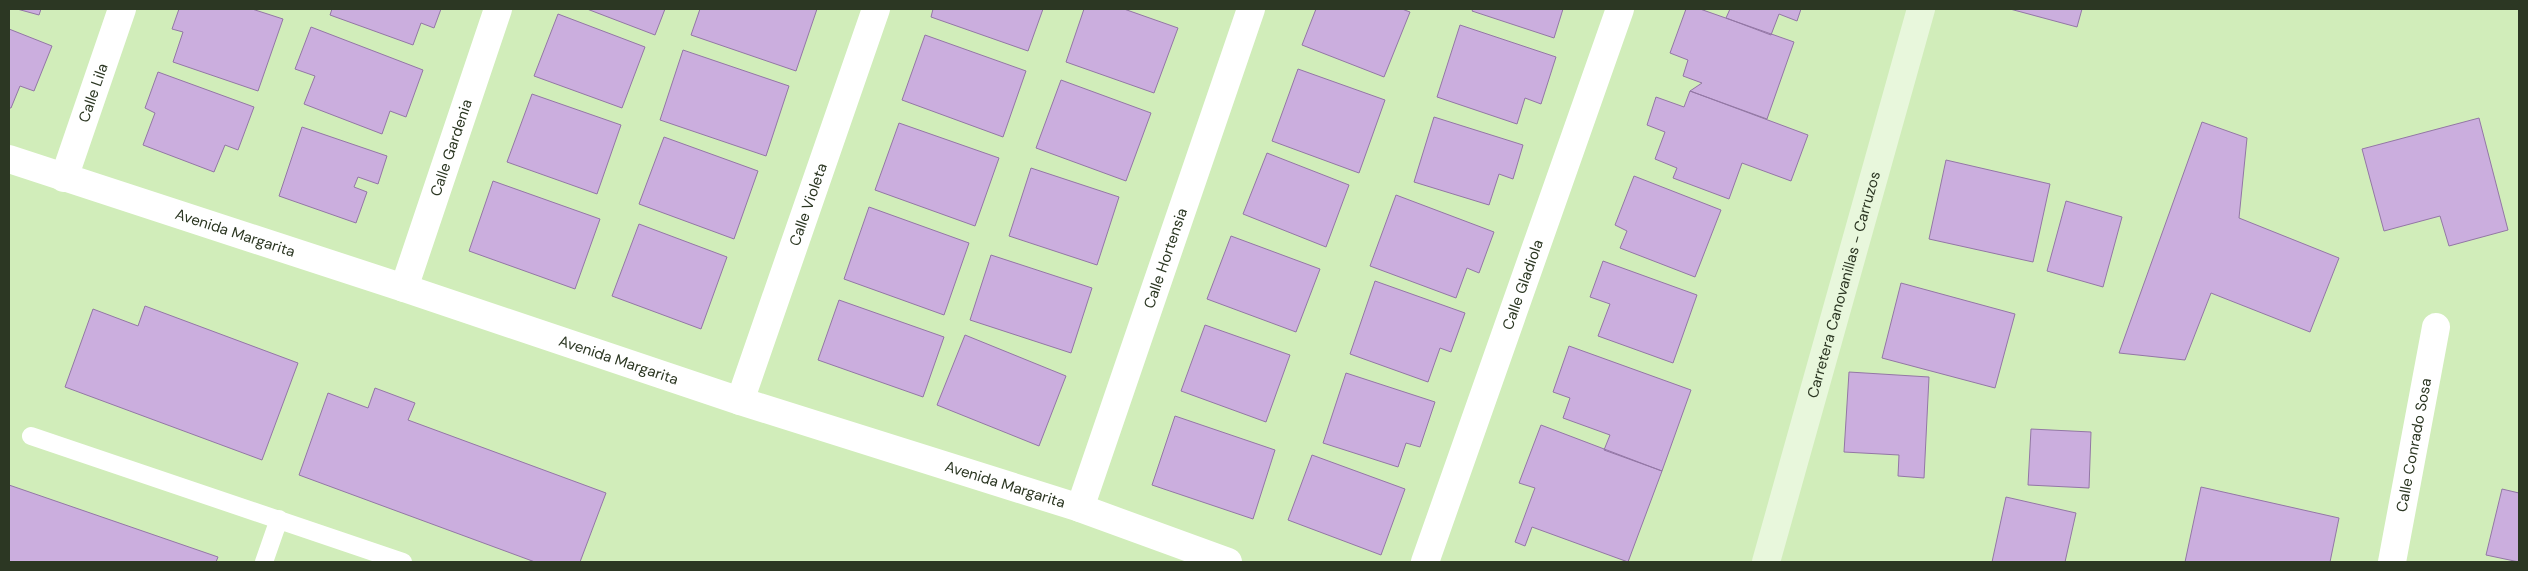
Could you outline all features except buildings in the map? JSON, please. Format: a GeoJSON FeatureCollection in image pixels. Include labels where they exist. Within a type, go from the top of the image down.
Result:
{"type":"FeatureCollection","features":[{"type":"Feature","properties":{"kind":"street","name":"Calle Lila"},"geometry":{"type":"LineString","coordinates":[[64,178],[122,9]]}},
{"type":"Feature","properties":{"kind":"street","name":"Calle Gardenia"},"geometry":{"type":"LineString","coordinates":[[404,288],[498,9]]}},
{"type":"Feature","properties":{"kind":"street","name":"Calle Violeta"},"geometry":{"type":"LineString","coordinates":[[740,401],[876,9]]}},
{"type":"Feature","properties":{"kind":"street","name":"Calle Hortensia"},"geometry":{"type":"LineString","coordinates":[[1080,508],[1252,9]]}},
{"type":"Feature","properties":{"kind":"street","name":"Calle Gladiola"},"geometry":{"type":"LineString","coordinates":[[1425,562],[1620,9]]}},
{"type":"Feature","properties":{"kind":"street","name":"Carretera Canovanillas - Carruzos"},"geometry":{"type":"LineString","coordinates":[[1766,562],[1921,9]]}},
{"type":"Feature","properties":{"kind":"street","name":"Avenida Margarita"},"geometry":{"type":"LineString","coordinates":[[9,159],[404,288],[740,401],[1080,508],[1228,562]]}},
{"type":"Feature","properties":{"kind":"street","name":"Calle Conrado Sosa"},"geometry":{"type":"LineString","coordinates":[[2392,562],[2436,327]]}},
{"type":"Feature","properties":{"kind":"lane"},"geometry":{"type":"LineString","coordinates":[[32,436],[403,562]]}},
{"type":"Feature","properties":{"kind":"lane"},"geometry":{"type":"LineString","coordinates":[[264,562],[279,519]]}}]}
